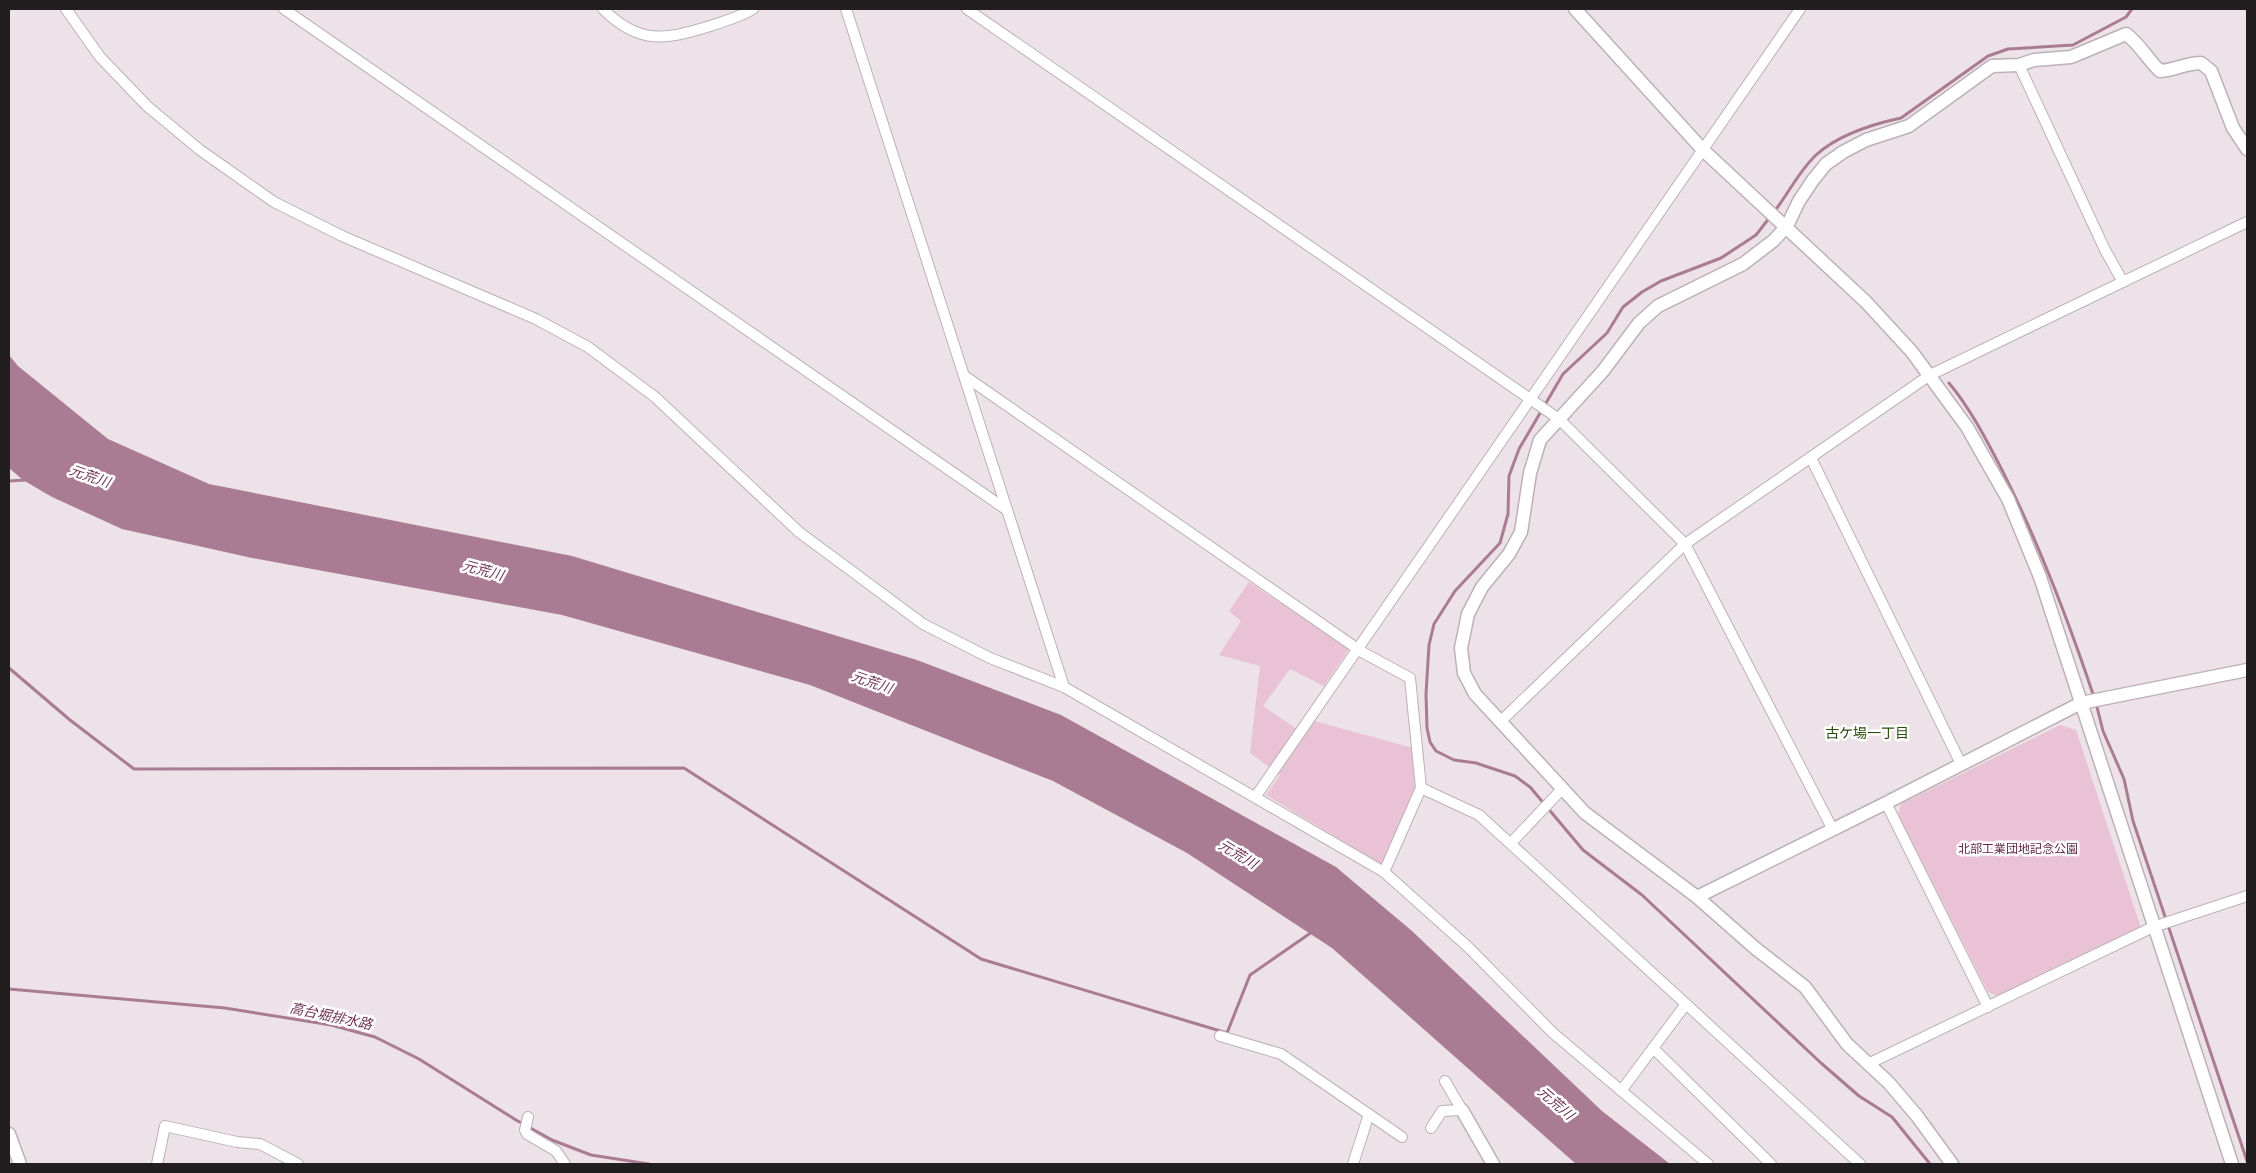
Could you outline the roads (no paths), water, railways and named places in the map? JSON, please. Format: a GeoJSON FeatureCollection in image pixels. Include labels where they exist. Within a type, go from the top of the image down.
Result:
{"type":"FeatureCollection","features":[{"type":"Feature","properties":{"kind":"street"},"geometry":{"type":"LineString","coordinates":[[66,9],[100,57],[158,116],[200,150],[274,202],[342,236],[536,320],[588,347],[655,396],[799,532],[923,624],[990,658],[1064,687],[1256,796],[1264,804],[1384,872],[1467,946],[1553,1033],[1708,1164]]}},
{"type":"Feature","properties":{"kind":"street"},"geometry":{"type":"LineString","coordinates":[[284,9],[1008,510]]}},
{"type":"Feature","properties":{"kind":"street"},"geometry":{"type":"LineString","coordinates":[[603,9],[619,24],[639,34],[659,37],[681,35],[742,15],[753,9]]}},
{"type":"Feature","properties":{"kind":"street"},"geometry":{"type":"LineString","coordinates":[[846,9],[966,377],[1064,687]]}},
{"type":"Feature","properties":{"kind":"street"},"geometry":{"type":"LineString","coordinates":[[967,9],[1531,401],[1560,419],[1684,544],[1833,830]]}},
{"type":"Feature","properties":{"kind":"street"},"geometry":{"type":"LineString","coordinates":[[1575,9],[1703,150],[1866,302],[1912,352],[1967,428],[2008,499],[2040,577],[2232,1164]]}},
{"type":"Feature","properties":{"kind":"street"},"geometry":{"type":"LineString","coordinates":[[1256,796],[1531,401],[1800,9]]}},
{"type":"Feature","properties":{"kind":"street"},"geometry":{"type":"LineString","coordinates":[[1952,1164],[1889,1083],[1847,1044],[1805,987],[1755,948],[1697,897],[1585,812],[1475,694],[1464,674],[1462,648],[1468,614],[1482,587],[1508,554],[1521,532],[1530,473],[1540,440],[1602,371],[1639,324],[1658,306],[1743,264],[1773,241],[1786,226],[1813,180],[1832,160],[1866,140],[1909,126],[1992,66],[2020,65],[2034,60],[2071,57],[2126,34],[2134,40],[2145,56],[2160,71],[2174,70],[2187,63],[2200,63],[2211,71],[2233,128],[2247,149]]}},
{"type":"Feature","properties":{"kind":"street"},"geometry":{"type":"LineString","coordinates":[[2020,65],[2105,250],[2123,282]]}},
{"type":"Feature","properties":{"kind":"street"},"geometry":{"type":"LineString","coordinates":[[1500,722],[1684,544],[1930,376],[2247,222]]}},
{"type":"Feature","properties":{"kind":"street"},"geometry":{"type":"LineString","coordinates":[[966,377],[1359,649],[1410,678],[1421,788],[1384,872]]}},
{"type":"Feature","properties":{"kind":"street"},"geometry":{"type":"LineString","coordinates":[[1811,458],[1961,764]]}},
{"type":"Feature","properties":{"kind":"street"},"geometry":{"type":"LineString","coordinates":[[1697,897],[1833,830],[2081,703],[2247,670]]}},
{"type":"Feature","properties":{"kind":"street"},"geometry":{"type":"LineString","coordinates":[[1421,788],[1479,815],[1860,1164]]}},
{"type":"Feature","properties":{"kind":"street"},"geometry":{"type":"LineString","coordinates":[[1511,843],[1562,789]]}},
{"type":"Feature","properties":{"kind":"street"},"geometry":{"type":"LineString","coordinates":[[1886,803],[1988,1007]]}},
{"type":"Feature","properties":{"kind":"street"},"geometry":{"type":"LineString","coordinates":[[1868,1064],[2154,927],[2247,896]]}},
{"type":"Feature","properties":{"kind":"street"},"geometry":{"type":"LineString","coordinates":[[1621,1091],[1686,1004]]}},
{"type":"Feature","properties":{"kind":"street"},"geometry":{"type":"LineString","coordinates":[[1220,1036],[1281,1054],[1402,1137]]}},
{"type":"Feature","properties":{"kind":"street"},"geometry":{"type":"LineString","coordinates":[[1653,1048],[1771,1164]]}},
{"type":"Feature","properties":{"kind":"street"},"geometry":{"type":"LineString","coordinates":[[1445,1080],[1493,1164]]}},
{"type":"Feature","properties":{"kind":"street"},"geometry":{"type":"LineString","coordinates":[[1431,1128],[1442,1111],[1462,1110]]}},
{"type":"Feature","properties":{"kind":"street"},"geometry":{"type":"LineString","coordinates":[[1353,1164],[1369,1114]]}},
{"type":"Feature","properties":{"kind":"street"},"geometry":{"type":"LineString","coordinates":[[528,1117],[525,1130],[527,1134],[556,1151],[567,1164]]}},
{"type":"Feature","properties":{"kind":"street"},"geometry":{"type":"LineString","coordinates":[[157,1164],[165,1126],[237,1142],[260,1144],[298,1164]]}},
{"type":"Feature","properties":{"kind":"street"},"geometry":{"type":"LineString","coordinates":[[9,1134],[20,1164]]}},
{"type":"Feature","properties":{"kind":"water","name":"元荒川"},"geometry":{"type":"Polygon","coordinates":[[[9,355],[18,366],[108,439],[209,484],[572,556],[917,660],[1061,715],[1336,867],[1412,931],[1602,1111],[1670,1164],[1576,1164],[1332,948],[1187,853],[1053,781],[810,685],[562,615],[252,558],[122,529],[52,497],[23,480],[9,468],[9,355]]]}},
{"type":"Feature","properties":{"kind":"waterway"},"geometry":{"type":"LineString","coordinates":[[1774,212],[1810,161],[1825,148],[1845,136],[1868,127],[1901,118],[1988,56],[2008,49],[2073,45],[2126,17],[2132,9]]}},
{"type":"Feature","properties":{"kind":"waterway"},"geometry":{"type":"LineString","coordinates":[[1770,217],[1756,235],[1721,258],[1661,281],[1642,292],[1623,307],[1607,333],[1563,374],[1519,449],[1509,476],[1508,514],[1500,543],[1455,591],[1434,624],[1429,645],[1426,694],[1427,728],[1430,742],[1436,751],[1454,760],[1476,763],[1515,776],[1530,787],[1583,850],[1642,895],[1821,1063],[1859,1096],[1892,1117],[1930,1164]]}},
{"type":"Feature","properties":{"kind":"waterway"},"geometry":{"type":"LineString","coordinates":[[1949,383],[1977,424],[2015,496],[2052,581],[2094,697]]}},
{"type":"Feature","properties":{"kind":"waterway"},"geometry":{"type":"LineString","coordinates":[[9,481],[26,480]]}},
{"type":"Feature","properties":{"kind":"waterway"},"geometry":{"type":"LineString","coordinates":[[9,668],[70,720],[134,769],[684,768],[981,959],[1227,1033],[1250,975],[1312,932]]}},
{"type":"Feature","properties":{"kind":"waterway"},"geometry":{"type":"LineString","coordinates":[[2096,703],[2103,731],[2124,779],[2133,821],[2247,1161]]}},
{"type":"Feature","properties":{"kind":"waterway","name":"高台堀排水路"},"geometry":{"type":"LineString","coordinates":[[9,989],[225,1008],[331,1025],[375,1037],[419,1059],[516,1120],[552,1140],[591,1155],[649,1164]]}},
{"type":"Feature","properties":{"kind":"district","name":"古ケ場一丁目"},"geometry":{"type":"Point","coordinates":[1867,733]}},
{"type":"Feature","properties":{"kind":"park label","name":"北部工業団地記念公園"},"geometry":{"type":"Point","coordinates":[2018,849]}}]}
